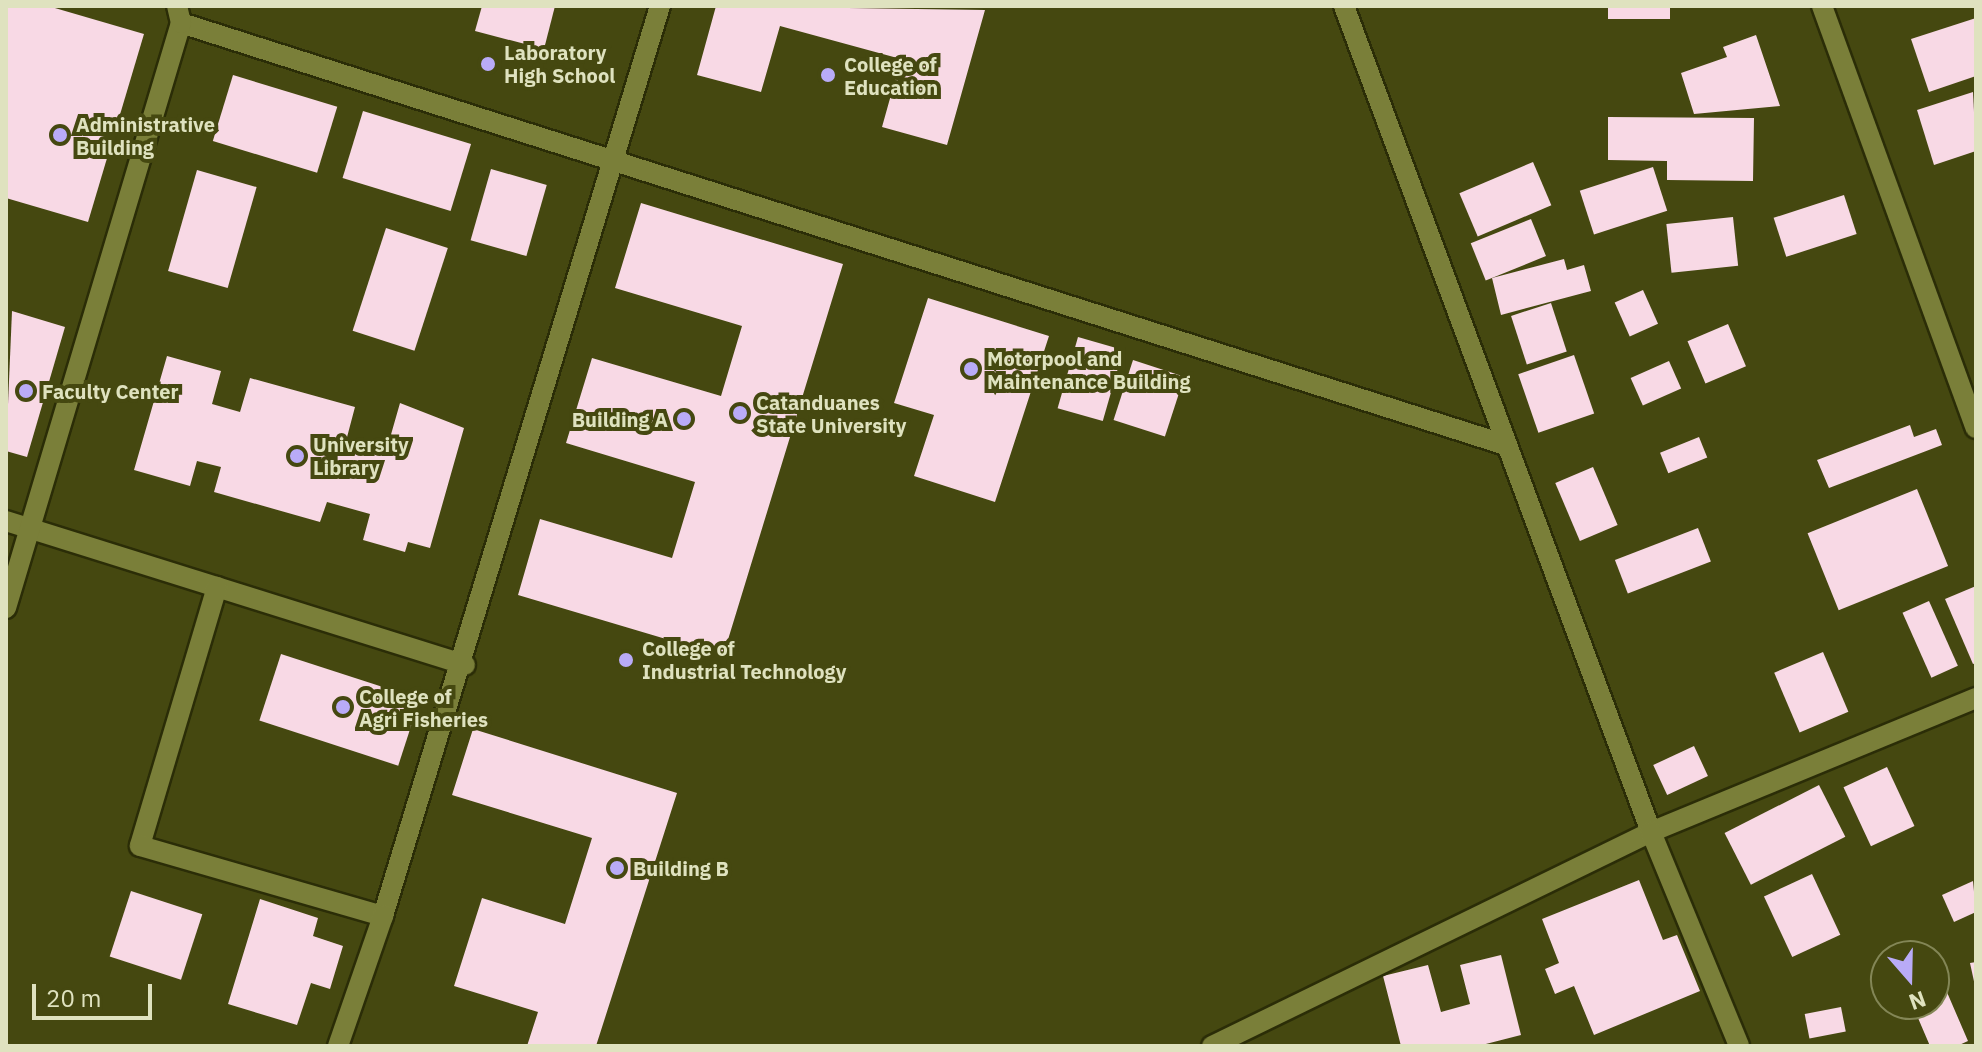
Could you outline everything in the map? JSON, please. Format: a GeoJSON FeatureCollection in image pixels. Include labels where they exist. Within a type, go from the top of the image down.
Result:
{"type":"FeatureCollection","features":[{"type":"Feature","properties":{"kind":"street"},"geometry":{"type":"LineString","coordinates":[[338,1046],[465,665],[617,161],[660,6]]}},
{"type":"Feature","properties":{"kind":"street"},"geometry":{"type":"LineString","coordinates":[[1344,6],[1651,832],[1739,1046]]}},
{"type":"Feature","properties":{"kind":"street"},"geometry":{"type":"LineString","coordinates":[[1822,6],[1976,428]]}},
{"type":"Feature","properties":{"kind":"street"},"geometry":{"type":"LineString","coordinates":[[6,608],[179,15],[617,161],[1506,445]]}},
{"type":"Feature","properties":{"kind":"street"},"geometry":{"type":"LineString","coordinates":[[6,521],[465,665]]}},
{"type":"Feature","properties":{"kind":"street"},"geometry":{"type":"LineString","coordinates":[[217,587],[140,846],[383,916]]}},
{"type":"Feature","properties":{"kind":"street"},"geometry":{"type":"LineString","coordinates":[[1220,1044],[1651,832],[1976,698]]}},
{"type":"Feature","properties":{"kind":"building","name":"Administrative Building"},"geometry":{"type":"Polygon","coordinates":[[[6,6],[48,6],[144,34],[88,222],[6,198],[6,6]]]}},
{"type":"Feature","properties":{"kind":"building"},"geometry":{"type":"Polygon","coordinates":[[[482,6],[555,6],[544,49],[475,31],[482,6]]]}},
{"type":"Feature","properties":{"kind":"building"},"geometry":{"type":"Polygon","coordinates":[[[716,6],[985,10],[947,145],[882,127],[901,59],[780,26],[761,92],[697,75],[716,6]]]}},
{"type":"Feature","properties":{"kind":"building"},"geometry":{"type":"Polygon","coordinates":[[[1608,6],[1670,6],[1670,19],[1608,19],[1608,6]]]}},
{"type":"Feature","properties":{"kind":"building"},"geometry":{"type":"Polygon","coordinates":[[[1976,18],[1976,76],[1929,92],[1911,39],[1976,18]]]}},
{"type":"Feature","properties":{"kind":"building"},"geometry":{"type":"Polygon","coordinates":[[[1756,35],[1780,106],[1694,114],[1681,73],[1727,57],[1723,47],[1756,35]]]}},
{"type":"Feature","properties":{"kind":"building"},"geometry":{"type":"Polygon","coordinates":[[[233,75],[337,107],[317,173],[213,141],[233,75]]]}},
{"type":"Feature","properties":{"kind":"building"},"geometry":{"type":"Polygon","coordinates":[[[1973,92],[1976,151],[1934,165],[1917,110],[1973,92]]]}},
{"type":"Feature","properties":{"kind":"building"},"geometry":{"type":"Polygon","coordinates":[[[363,111],[471,144],[451,211],[343,178],[363,111]]]}},
{"type":"Feature","properties":{"kind":"building"},"geometry":{"type":"Polygon","coordinates":[[[1608,117],[1754,118],[1753,181],[1667,180],[1667,161],[1608,160],[1608,117]]]}},
{"type":"Feature","properties":{"kind":"building"},"geometry":{"type":"Polygon","coordinates":[[[1533,162],[1551,205],[1478,237],[1459,193],[1533,162]]]}},
{"type":"Feature","properties":{"kind":"building"},"geometry":{"type":"Polygon","coordinates":[[[1653,167],[1667,211],[1594,235],[1580,191],[1653,167]]]}},
{"type":"Feature","properties":{"kind":"building"},"geometry":{"type":"Polygon","coordinates":[[[491,169],[547,185],[526,256],[471,240],[491,169]]]}},
{"type":"Feature","properties":{"kind":"building"},"geometry":{"type":"Polygon","coordinates":[[[197,170],[257,187],[228,288],[168,271],[197,170]]]}},
{"type":"Feature","properties":{"kind":"building"},"geometry":{"type":"Polygon","coordinates":[[[1844,195],[1857,234],[1786,257],[1774,218],[1844,195]]]}},
{"type":"Feature","properties":{"kind":"building","name":"Building A"},"geometry":{"type":"Polygon","coordinates":[[[641,203],[843,264],[723,656],[518,595],[540,519],[672,558],[695,482],[566,443],[592,358],[721,396],[742,326],[615,288],[641,203]]]}},
{"type":"Feature","properties":{"kind":"building"},"geometry":{"type":"Polygon","coordinates":[[[1733,217],[1738,266],[1671,273],[1666,224],[1733,217]]]}},
{"type":"Feature","properties":{"kind":"building"},"geometry":{"type":"Polygon","coordinates":[[[1531,219],[1546,256],[1486,280],[1471,243],[1531,219]]]}},
{"type":"Feature","properties":{"kind":"building"},"geometry":{"type":"Polygon","coordinates":[[[386,228],[448,248],[414,351],[353,331],[386,228]]]}},
{"type":"Feature","properties":{"kind":"building"},"geometry":{"type":"Polygon","coordinates":[[[1564,259],[1567,270],[1584,265],[1591,291],[1501,315],[1492,278],[1564,259]]]}},
{"type":"Feature","properties":{"kind":"building"},"geometry":{"type":"Polygon","coordinates":[[[1643,290],[1658,324],[1630,336],[1615,303],[1643,290]]]}},
{"type":"Feature","properties":{"kind":"building","name":"Motorpool and Maintenance Building"},"geometry":{"type":"Polygon","coordinates":[[[928,298],[1049,336],[995,502],[914,476],[934,415],[894,403],[928,298]]]}},
{"type":"Feature","properties":{"kind":"building"},"geometry":{"type":"Polygon","coordinates":[[[1551,303],[1567,352],[1527,364],[1511,316],[1551,303]]]}},
{"type":"Feature","properties":{"kind":"building","name":"Faculty Center"},"geometry":{"type":"Polygon","coordinates":[[[12,311],[65,327],[27,457],[6,451],[12,311]]]}},
{"type":"Feature","properties":{"kind":"building"},"geometry":{"type":"Polygon","coordinates":[[[1728,324],[1746,366],[1705,384],[1687,341],[1728,324]]]}},
{"type":"Feature","properties":{"kind":"building"},"geometry":{"type":"Polygon","coordinates":[[[1078,337],[1123,350],[1103,421],[1058,408],[1078,337]]]}},
{"type":"Feature","properties":{"kind":"building"},"geometry":{"type":"Polygon","coordinates":[[[1574,355],[1594,414],[1538,433],[1518,374],[1574,355]]]}},
{"type":"Feature","properties":{"kind":"building","name":"University Library"},"geometry":{"type":"Polygon","coordinates":[[[167,356],[221,371],[212,404],[240,412],[250,378],[355,407],[346,441],[386,452],[400,403],[464,428],[430,548],[408,542],[405,552],[363,540],[370,514],[327,502],[320,522],[214,492],[221,467],[197,461],[190,486],[134,470],[167,356]]]}},
{"type":"Feature","properties":{"kind":"building"},"geometry":{"type":"Polygon","coordinates":[[[1133,360],[1184,377],[1165,437],[1114,420],[1133,360]]]}},
{"type":"Feature","properties":{"kind":"building"},"geometry":{"type":"Polygon","coordinates":[[[1669,361],[1681,388],[1643,405],[1631,378],[1669,361]]]}},
{"type":"Feature","properties":{"kind":"building"},"geometry":{"type":"Polygon","coordinates":[[[1910,425],[1914,437],[1936,429],[1942,445],[1829,488],[1817,460],[1910,425]]]}},
{"type":"Feature","properties":{"kind":"building"},"geometry":{"type":"Polygon","coordinates":[[[1699,437],[1707,457],[1668,473],[1660,453],[1699,437]]]}},
{"type":"Feature","properties":{"kind":"building"},"geometry":{"type":"Polygon","coordinates":[[[1593,467],[1618,525],[1580,541],[1555,483],[1593,467]]]}},
{"type":"Feature","properties":{"kind":"building"},"geometry":{"type":"Polygon","coordinates":[[[1917,489],[1948,566],[1839,610],[1808,533],[1917,489]]]}},
{"type":"Feature","properties":{"kind":"building"},"geometry":{"type":"Polygon","coordinates":[[[1698,528],[1711,562],[1628,594],[1615,560],[1698,528]]]}},
{"type":"Feature","properties":{"kind":"building"},"geometry":{"type":"Polygon","coordinates":[[[1976,586],[1976,663],[1973,664],[1945,599],[1976,586]]]}},
{"type":"Feature","properties":{"kind":"building"},"geometry":{"type":"Polygon","coordinates":[[[1929,601],[1958,666],[1931,678],[1903,613],[1929,601]]]}},
{"type":"Feature","properties":{"kind":"building"},"geometry":{"type":"Polygon","coordinates":[[[1823,652],[1848,712],[1800,733],[1774,673],[1823,652]]]}},
{"type":"Feature","properties":{"kind":"building"},"geometry":{"type":"Polygon","coordinates":[[[281,654],[420,699],[398,766],[259,721],[281,654]]]}},
{"type":"Feature","properties":{"kind":"building","name":"Building B"},"geometry":{"type":"Polygon","coordinates":[[[473,729],[677,793],[596,1046],[527,1046],[538,1012],[454,986],[482,898],[565,924],[592,838],[452,795],[473,729]]]}},
{"type":"Feature","properties":{"kind":"building"},"geometry":{"type":"Polygon","coordinates":[[[1694,746],[1708,776],[1667,795],[1653,765],[1694,746]]]}},
{"type":"Feature","properties":{"kind":"building"},"geometry":{"type":"Polygon","coordinates":[[[1887,767],[1914,826],[1871,846],[1843,787],[1887,767]]]}},
{"type":"Feature","properties":{"kind":"building"},"geometry":{"type":"Polygon","coordinates":[[[1819,785],[1845,837],[1751,885],[1725,833],[1819,785]]]}},
{"type":"Feature","properties":{"kind":"building"},"geometry":{"type":"Polygon","coordinates":[[[1812,874],[1840,935],[1792,957],[1764,896],[1812,874]]]}},
{"type":"Feature","properties":{"kind":"building"},"geometry":{"type":"Polygon","coordinates":[[[1639,880],[1663,940],[1677,935],[1700,991],[1594,1035],[1574,986],[1555,994],[1545,969],[1559,963],[1542,919],[1639,880]]]}},
{"type":"Feature","properties":{"kind":"building"},"geometry":{"type":"Polygon","coordinates":[[[1973,881],[1976,912],[1954,922],[1942,895],[1973,881]]]}},
{"type":"Feature","properties":{"kind":"building"},"geometry":{"type":"Polygon","coordinates":[[[131,891],[202,914],[181,980],[110,957],[131,891]]]}},
{"type":"Feature","properties":{"kind":"building"},"geometry":{"type":"Polygon","coordinates":[[[260,899],[318,918],[313,936],[343,946],[330,989],[311,983],[297,1025],[228,1004],[260,899]]]}},
{"type":"Feature","properties":{"kind":"building"},"geometry":{"type":"Polygon","coordinates":[[[1501,955],[1521,1035],[1478,1046],[1401,1046],[1383,976],[1428,965],[1441,1012],[1470,1004],[1460,965],[1501,955]]]}},
{"type":"Feature","properties":{"kind":"building"},"geometry":{"type":"Polygon","coordinates":[[[1976,962],[1976,986],[1975,986],[1970,963],[1976,962]]]}},
{"type":"Feature","properties":{"kind":"building"},"geometry":{"type":"Polygon","coordinates":[[[1950,999],[1968,1041],[1957,1046],[1930,1046],[1919,1020],[1950,1020],[1950,999]]]}},
{"type":"Feature","properties":{"kind":"building"},"geometry":{"type":"Polygon","coordinates":[[[1841,1007],[1846,1032],[1809,1039],[1805,1014],[1841,1007]]]}},
{"type":"Feature","properties":{"kind":"place","name":"Laboratory High School"},"geometry":{"type":"Point","coordinates":[488,64]}},
{"type":"Feature","properties":{"kind":"place","name":"College of Education"},"geometry":{"type":"Point","coordinates":[828,75]}},
{"type":"Feature","properties":{"kind":"place","name":"Administrative Building"},"geometry":{"type":"Point","coordinates":[60,135]}},
{"type":"Feature","properties":{"kind":"place","name":"Motorpool and Maintenance Building"},"geometry":{"type":"Point","coordinates":[971,369]}},
{"type":"Feature","properties":{"kind":"place","name":"Faculty Center"},"geometry":{"type":"Point","coordinates":[26,391]}},
{"type":"Feature","properties":{"kind":"place","name":"Catanduanes State University"},"geometry":{"type":"Point","coordinates":[740,413]}},
{"type":"Feature","properties":{"kind":"place","name":"Building A"},"geometry":{"type":"Point","coordinates":[684,419]}},
{"type":"Feature","properties":{"kind":"place","name":"University Library"},"geometry":{"type":"Point","coordinates":[297,456]}},
{"type":"Feature","properties":{"kind":"place","name":"College of Industrial Technology"},"geometry":{"type":"Point","coordinates":[626,660]}},
{"type":"Feature","properties":{"kind":"place","name":"College of Agri Fisheries"},"geometry":{"type":"Point","coordinates":[343,707]}},
{"type":"Feature","properties":{"kind":"place","name":"Building B"},"geometry":{"type":"Point","coordinates":[617,868]}}]}
